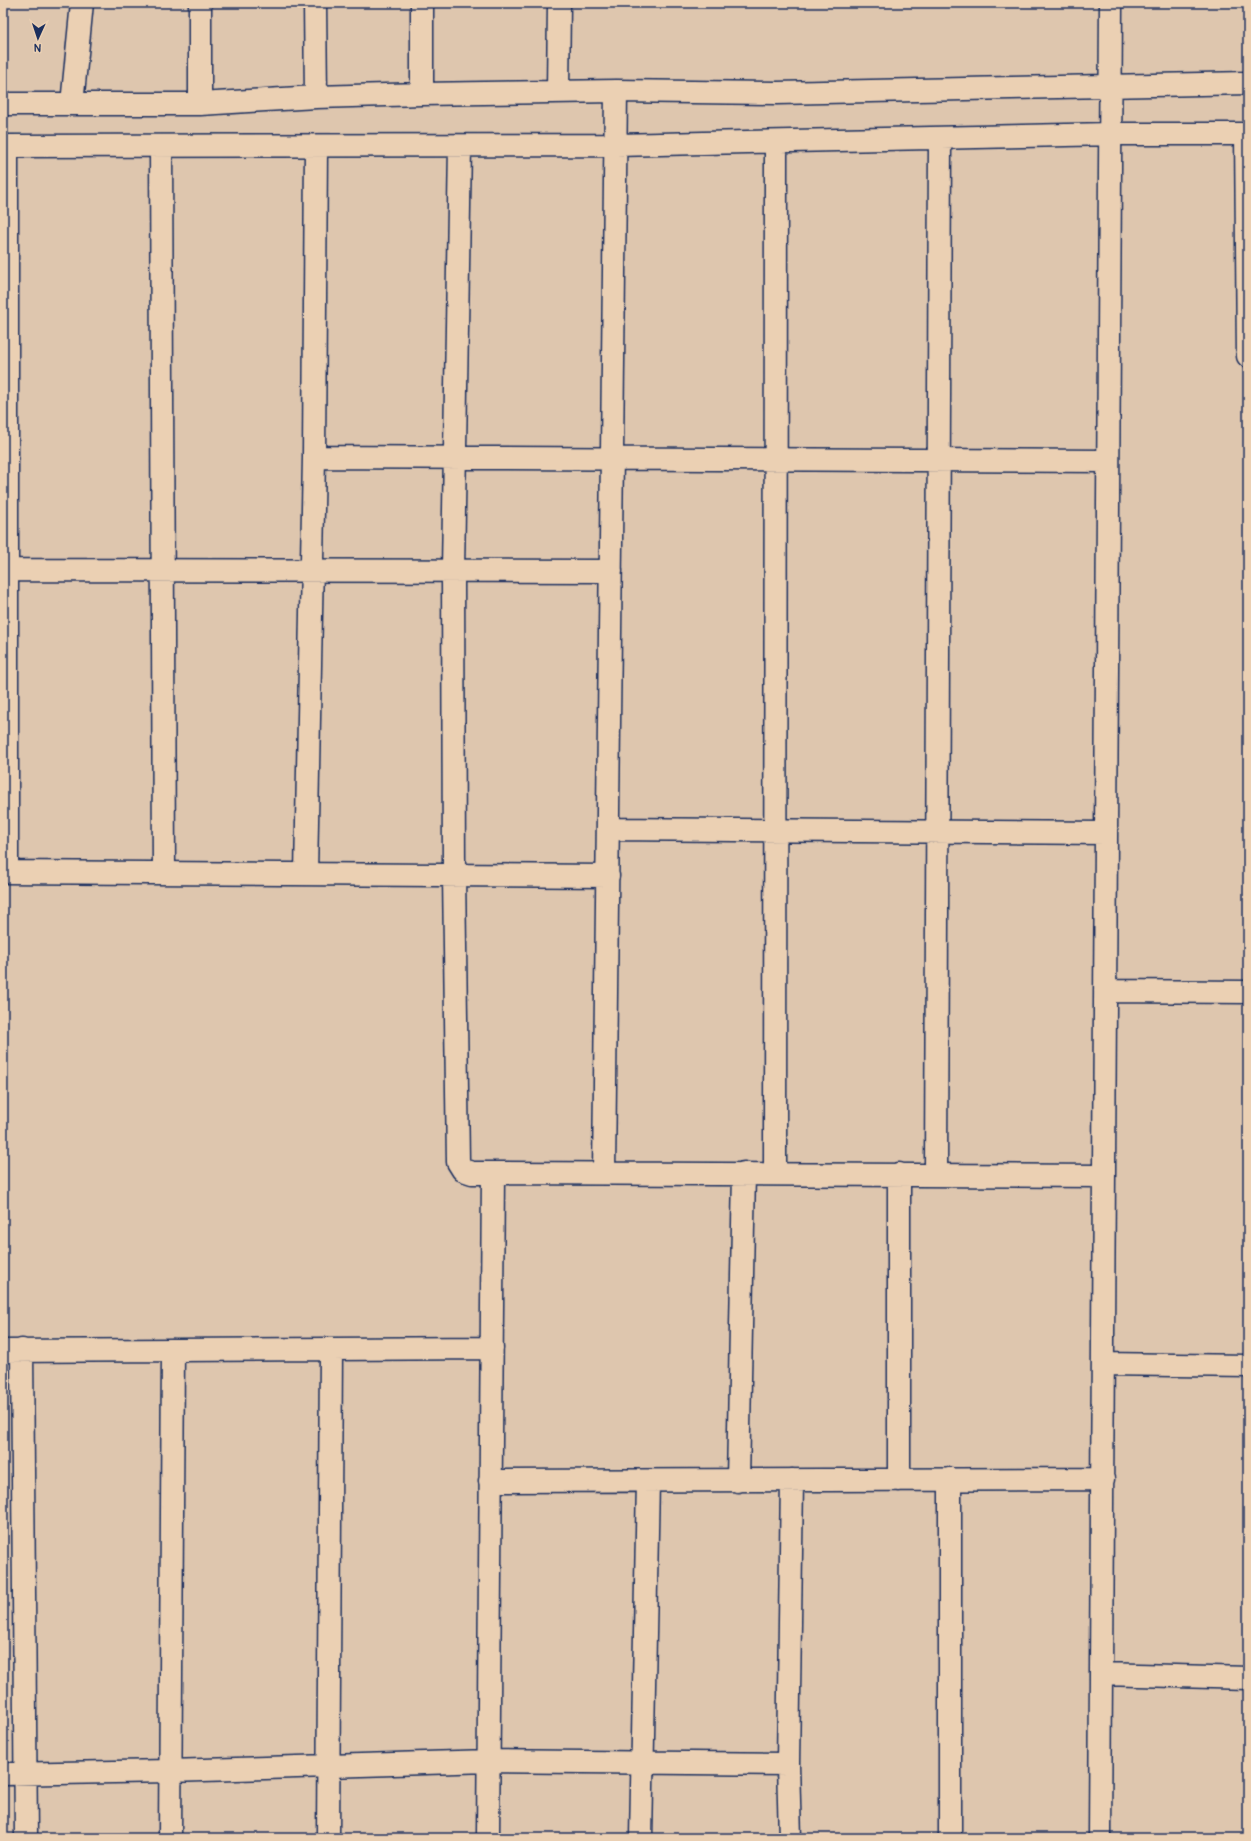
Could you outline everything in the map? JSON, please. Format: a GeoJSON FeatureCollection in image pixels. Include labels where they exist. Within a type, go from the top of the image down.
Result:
{"type":"FeatureCollection","features":[{"type":"Feature","properties":{"kind":"street"},"geometry":{"type":"LineString","coordinates":[[72,104],[82,3]]}},
{"type":"Feature","properties":{"kind":"street"},"geometry":{"type":"LineString","coordinates":[[200,3],[200,104]]}},
{"type":"Feature","properties":{"kind":"street"},"geometry":{"type":"LineString","coordinates":[[315,3],[316,97]]}},
{"type":"Feature","properties":{"kind":"street"},"geometry":{"type":"LineString","coordinates":[[422,3],[422,94]]}},
{"type":"Feature","properties":{"kind":"street"},"geometry":{"type":"LineString","coordinates":[[558,92],[559,3]]}},
{"type":"Feature","properties":{"kind":"street"},"geometry":{"type":"LineString","coordinates":[[1100,1838],[1111,3]]}},
{"type":"Feature","properties":{"kind":"street"},"geometry":{"type":"LineString","coordinates":[[3,104],[200,104],[316,97],[422,94],[616,91],[777,92],[1110,85],[1248,84]]}},
{"type":"Feature","properties":{"kind":"street"},"geometry":{"type":"LineString","coordinates":[[604,1173],[616,91]]}},
{"type":"Feature","properties":{"kind":"street"},"geometry":{"type":"LineString","coordinates":[[608,876],[5,872],[5,146],[616,145],[1110,134],[1247,134],[1248,356]]}},
{"type":"Feature","properties":{"kind":"street"},"geometry":{"type":"LineString","coordinates":[[936,1175],[940,138]]}},
{"type":"Feature","properties":{"kind":"street"},"geometry":{"type":"LineString","coordinates":[[775,1173],[776,142]]}},
{"type":"Feature","properties":{"kind":"street"},"geometry":{"type":"LineString","coordinates":[[161,146],[164,873]]}},
{"type":"Feature","properties":{"kind":"street"},"geometry":{"type":"LineString","coordinates":[[306,874],[314,457],[316,146]]}},
{"type":"Feature","properties":{"kind":"street"},"geometry":{"type":"LineString","coordinates":[[460,146],[453,570],[454,875],[458,1162],[464,1170],[472,1173],[775,1173],[1104,1176]]}},
{"type":"Feature","properties":{"kind":"street"},"geometry":{"type":"LineString","coordinates":[[314,457],[1108,461]]}},
{"type":"Feature","properties":{"kind":"street"},"geometry":{"type":"LineString","coordinates":[[5,570],[611,571]]}},
{"type":"Feature","properties":{"kind":"street"},"geometry":{"type":"LineString","coordinates":[[608,829],[1106,833]]}},
{"type":"Feature","properties":{"kind":"street"},"geometry":{"type":"LineString","coordinates":[[1105,991],[1248,992]]}},
{"type":"Feature","properties":{"kind":"street"},"geometry":{"type":"LineString","coordinates":[[488,1838],[493,1173]]}},
{"type":"Feature","properties":{"kind":"street"},"geometry":{"type":"LineString","coordinates":[[738,1481],[744,1173]]}},
{"type":"Feature","properties":{"kind":"street"},"geometry":{"type":"LineString","coordinates":[[898,1174],[899,1480]]}},
{"type":"Feature","properties":{"kind":"street"},"geometry":{"type":"LineString","coordinates":[[26,1838],[26,1774],[12,1351],[492,1348]]}},
{"type":"Feature","properties":{"kind":"street"},"geometry":{"type":"LineString","coordinates":[[328,1838],[331,1349]]}},
{"type":"Feature","properties":{"kind":"street"},"geometry":{"type":"LineString","coordinates":[[170,1838],[173,1350]]}},
{"type":"Feature","properties":{"kind":"street"},"geometry":{"type":"LineString","coordinates":[[1103,1364],[1248,1366]]}},
{"type":"Feature","properties":{"kind":"street"},"geometry":{"type":"LineString","coordinates":[[950,1479],[950,1838]]}},
{"type":"Feature","properties":{"kind":"street"},"geometry":{"type":"LineString","coordinates":[[490,1481],[1103,1479]]}},
{"type":"Feature","properties":{"kind":"street"},"geometry":{"type":"LineString","coordinates":[[790,1838],[788,1764],[792,1480]]}},
{"type":"Feature","properties":{"kind":"street"},"geometry":{"type":"LineString","coordinates":[[642,1838],[642,1762],[648,1481]]}},
{"type":"Feature","properties":{"kind":"street"},"geometry":{"type":"LineString","coordinates":[[1102,1674],[1248,1678]]}},
{"type":"Feature","properties":{"kind":"street"},"geometry":{"type":"LineString","coordinates":[[3,1774],[328,1767],[489,1761],[788,1764]]}}]}
